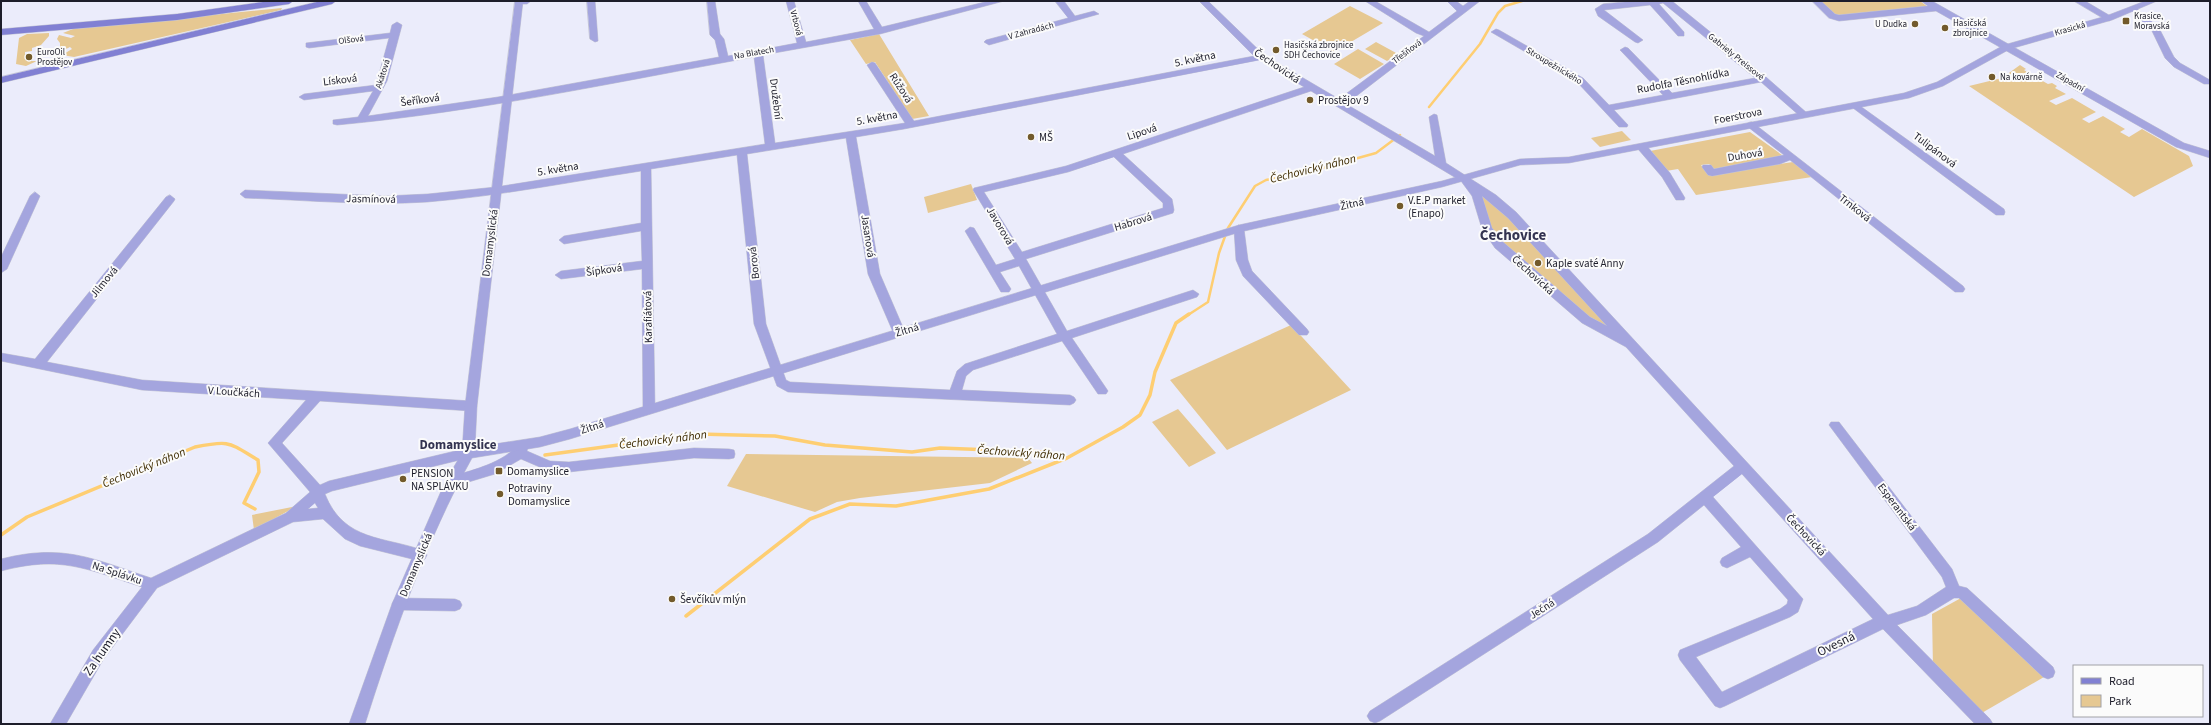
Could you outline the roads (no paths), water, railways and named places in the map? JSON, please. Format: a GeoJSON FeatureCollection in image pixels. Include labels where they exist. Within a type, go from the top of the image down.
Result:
{"type":"FeatureCollection","features":[{"type":"Feature","properties":{"kind":"main road"},"geometry":{"type":"LineString","coordinates":[[1,32],[177,17],[289,1]]}},
{"type":"Feature","properties":{"kind":"main road"},"geometry":{"type":"LineString","coordinates":[[1,80],[332,1]]}},
{"type":"Feature","properties":{"kind":"main road"},"geometry":{"type":"LineString","coordinates":[[275,4],[290,4],[292,10]]}},
{"type":"Feature","properties":{"kind":"street","name":"Domamyslická"},"geometry":{"type":"LineString","coordinates":[[357,724],[381,651],[399,604],[452,482],[468,453],[471,406],[506,99],[521,1]]}},
{"type":"Feature","properties":{"kind":"street"},"geometry":{"type":"LineString","coordinates":[[591,1],[595,39]]}},
{"type":"Feature","properties":{"kind":"street"},"geometry":{"type":"LineString","coordinates":[[711,1],[715,34],[719,39],[724,59]]}},
{"type":"Feature","properties":{"kind":"street","name":"Vrbová"},"geometry":{"type":"LineString","coordinates":[[790,1],[802,45]]}},
{"type":"Feature","properties":{"kind":"street"},"geometry":{"type":"LineString","coordinates":[[862,1],[880,31]]}},
{"type":"Feature","properties":{"kind":"street","name":"Na Blatech"},"geometry":{"type":"LineString","coordinates":[[506,99],[880,31],[1000,1]]}},
{"type":"Feature","properties":{"kind":"street"},"geometry":{"type":"LineString","coordinates":[[1059,1],[1073,19]]}},
{"type":"Feature","properties":{"kind":"street","name":"Čechovická"},"geometry":{"type":"LineString","coordinates":[[1203,1],[1261,57],[1465,179],[1492,197],[1512,215],[1885,622],[1985,724]]}},
{"type":"Feature","properties":{"kind":"street"},"geometry":{"type":"LineString","coordinates":[[1369,1],[1419,31],[1430,35]]}},
{"type":"Feature","properties":{"kind":"street"},"geometry":{"type":"LineString","coordinates":[[1451,1],[1463,11]]}},
{"type":"Feature","properties":{"kind":"street","name":"Třešňová"},"geometry":{"type":"LineString","coordinates":[[1339,104],[1476,1]]}},
{"type":"Feature","properties":{"kind":"street","name":"Gabriely Preissové"},"geometry":{"type":"LineString","coordinates":[[1666,1],[1763,79],[1804,115]]}},
{"type":"Feature","properties":{"kind":"street"},"geometry":{"type":"LineString","coordinates":[[1816,1],[1832,16],[1839,18],[1938,8]]}},
{"type":"Feature","properties":{"kind":"street","name":"Západní"},"geometry":{"type":"LineString","coordinates":[[1925,1],[2180,145],[2194,151],[2210,155]]}},
{"type":"Feature","properties":{"kind":"street"},"geometry":{"type":"LineString","coordinates":[[2078,1],[2108,18]]}},
{"type":"Feature","properties":{"kind":"street","name":"Krasická"},"geometry":{"type":"LineString","coordinates":[[2007,47],[2108,18],[2153,1]]}},
{"type":"Feature","properties":{"kind":"street"},"geometry":{"type":"LineString","coordinates":[[1616,55],[1638,42],[1601,14],[1599,9],[1603,7],[1657,2],[1681,34]]}},
{"type":"Feature","properties":{"kind":"street"},"geometry":{"type":"LineString","coordinates":[[2134,9],[2156,30],[2170,58],[2176,65],[2207,82]]}},
{"type":"Feature","properties":{"kind":"street","name":"V Zahradách"},"geometry":{"type":"LineString","coordinates":[[989,42],[1094,14]]}},
{"type":"Feature","properties":{"kind":"street","name":"Akátová"},"geometry":{"type":"LineString","coordinates":[[362,119],[365,108],[379,88],[397,24]]}},
{"type":"Feature","properties":{"kind":"street","name":"Stroupežnického"},"geometry":{"type":"LineString","coordinates":[[1496,32],[1580,80],[1623,125]]}},
{"type":"Feature","properties":{"kind":"street","name":"Olšová"},"geometry":{"type":"LineString","coordinates":[[308,45],[394,35]]}},
{"type":"Feature","properties":{"kind":"street","name":"Foerstrova"},"geometry":{"type":"LineString","coordinates":[[1465,179],[1520,162],[1569,160],[1906,96],[1940,84],[2007,47]]}},
{"type":"Feature","properties":{"kind":"street"},"geometry":{"type":"LineString","coordinates":[[1625,50],[1670,96]]}},
{"type":"Feature","properties":{"kind":"street","name":"Družební"},"geometry":{"type":"LineString","coordinates":[[758,52],[771,148]]}},
{"type":"Feature","properties":{"kind":"street","name":"5. května"},"geometry":{"type":"LineString","coordinates":[[496,190],[646,168],[851,135],[1261,57]]}},
{"type":"Feature","properties":{"kind":"street","name":"Růžová"},"geometry":{"type":"LineString","coordinates":[[872,65],[911,124]]}},
{"type":"Feature","properties":{"kind":"street","name":"Rudolfa Těsnohlídka"},"geometry":{"type":"LineString","coordinates":[[1607,108],[1763,79]]}},
{"type":"Feature","properties":{"kind":"street","name":"Lísková"},"geometry":{"type":"LineString","coordinates":[[304,97],[379,88]]}},
{"type":"Feature","properties":{"kind":"street","name":"Lipová"},"geometry":{"type":"LineString","coordinates":[[978,190],[1068,170],[1312,88]]}},
{"type":"Feature","properties":{"kind":"street","name":"Šeříková"},"geometry":{"type":"LineString","coordinates":[[337,122],[506,99]]}},
{"type":"Feature","properties":{"kind":"street","name":"Tulipánová"},"geometry":{"type":"LineString","coordinates":[[1856,106],[2000,212]]}},
{"type":"Feature","properties":{"kind":"street"},"geometry":{"type":"LineString","coordinates":[[1434,118],[1441,165]]}},
{"type":"Feature","properties":{"kind":"street","name":"Trnková"},"geometry":{"type":"LineString","coordinates":[[1752,125],[1789,157],[1959,288]]}},
{"type":"Feature","properties":{"kind":"street","name":"Jasanová"},"geometry":{"type":"LineString","coordinates":[[851,135],[874,274],[899,332]]}},
{"type":"Feature","properties":{"kind":"street"},"geometry":{"type":"LineString","coordinates":[[1642,147],[1666,175],[1680,198]]}},
{"type":"Feature","properties":{"kind":"street","name":"Borová"},"geometry":{"type":"LineString","coordinates":[[742,152],[760,324],[776,371]]}},
{"type":"Feature","properties":{"kind":"street","name":"Habrová"},"geometry":{"type":"LineString","coordinates":[[1021,259],[1169,210],[1168,202],[1115,153]]}},
{"type":"Feature","properties":{"kind":"street","name":"Duhová"},"geometry":{"type":"LineString","coordinates":[[1707,167],[1712,173],[1780,161],[1789,157]]}},
{"type":"Feature","properties":{"kind":"street","name":"Karafiátová"},"geometry":{"type":"LineString","coordinates":[[646,168],[649,409]]}},
{"type":"Feature","properties":{"kind":"street","name":"Čechovická"},"geometry":{"type":"LineString","coordinates":[[1465,179],[1477,195],[1487,229],[1499,245],[1586,320],[1630,344]]}},
{"type":"Feature","properties":{"kind":"street","name":"Žitná"},"geometry":{"type":"LineString","coordinates":[[468,453],[521,450],[649,409],[1221,234],[1465,179]]}},
{"type":"Feature","properties":{"kind":"street","name":"Jasmínová"},"geometry":{"type":"LineString","coordinates":[[245,194],[385,200],[428,198],[496,190]]}},
{"type":"Feature","properties":{"kind":"street","name":"Javorová"},"geometry":{"type":"LineString","coordinates":[[978,190],[1021,259],[1038,290]]}},
{"type":"Feature","properties":{"kind":"street"},"geometry":{"type":"LineString","coordinates":[[1,269],[35,196]]}},
{"type":"Feature","properties":{"kind":"street","name":"Jilmová"},"geometry":{"type":"LineString","coordinates":[[38,364],[170,199]]}},
{"type":"Feature","properties":{"kind":"street"},"geometry":{"type":"LineString","coordinates":[[564,240],[647,226]]}},
{"type":"Feature","properties":{"kind":"street"},"geometry":{"type":"LineString","coordinates":[[1237,230],[1242,260],[1247,273],[1303,332]]}},
{"type":"Feature","properties":{"kind":"street"},"geometry":{"type":"LineString","coordinates":[[970,231],[1005,289]]}},
{"type":"Feature","properties":{"kind":"street"},"geometry":{"type":"LineString","coordinates":[[994,270],[1021,259]]}},
{"type":"Feature","properties":{"kind":"street","name":"Šípková"},"geometry":{"type":"LineString","coordinates":[[561,275],[647,264]]}},
{"type":"Feature","properties":{"kind":"street"},"geometry":{"type":"LineString","coordinates":[[1038,290],[1065,336],[1102,391]]}},
{"type":"Feature","properties":{"kind":"street"},"geometry":{"type":"LineString","coordinates":[[955,394],[961,374],[969,367],[1193,294]]}},
{"type":"Feature","properties":{"kind":"street","name":"V Loučkách"},"geometry":{"type":"LineString","coordinates":[[1,357],[142,385],[315,398],[471,406]]}},
{"type":"Feature","properties":{"kind":"street"},"geometry":{"type":"LineString","coordinates":[[776,371],[781,383],[788,387],[1070,400]]}},
{"type":"Feature","properties":{"kind":"street"},"geometry":{"type":"LineString","coordinates":[[315,398],[274,443],[318,492],[326,513],[350,535],[365,542],[420,555]]}},
{"type":"Feature","properties":{"kind":"street","name":"Esperantská"},"geometry":{"type":"LineString","coordinates":[[1835,425],[1947,573],[1955,591]]}},
{"type":"Feature","properties":{"kind":"street","name":"Žitná"},"geometry":{"type":"LineString","coordinates":[[521,450],[549,466],[569,467],[694,453],[729,454]]}},
{"type":"Feature","properties":{"kind":"street","name":"Žitná"},"geometry":{"type":"LineString","coordinates":[[452,482],[477,475],[499,466],[521,450]]}},
{"type":"Feature","properties":{"kind":"street","name":"Na Splávku"},"geometry":{"type":"LineString","coordinates":[[1,565],[50,557],[96,565],[111,572],[152,584],[291,517],[318,492],[340,483],[468,453]]}},
{"type":"Feature","properties":{"kind":"street","name":"Ječná"},"geometry":{"type":"LineString","coordinates":[[1375,716],[1653,538],[1743,466]]}},
{"type":"Feature","properties":{"kind":"street"},"geometry":{"type":"LineString","coordinates":[[1704,496],[1751,549],[1727,562]]}},
{"type":"Feature","properties":{"kind":"street","name":"Na Splávku"},"geometry":{"type":"LineString","coordinates":[[291,517],[326,513]]}},
{"type":"Feature","properties":{"kind":"street","name":"Ovesná"},"geometry":{"type":"LineString","coordinates":[[1751,549],[1796,599],[1796,604],[1790,610],[1685,654],[1720,700],[1872,626],[1921,611],[1955,591]]}},
{"type":"Feature","properties":{"kind":"street","name":"Za humny"},"geometry":{"type":"LineString","coordinates":[[58,724],[98,655],[152,584]]}},
{"type":"Feature","properties":{"kind":"street"},"geometry":{"type":"LineString","coordinates":[[1955,591],[1962,592],[2048,672]]}},
{"type":"Feature","properties":{"kind":"street","name":"Domamyslická"},"geometry":{"type":"LineString","coordinates":[[399,604],[455,605]]}},
{"type":"Feature","properties":{"kind":"waterway","name":"Čechovický náhon"},"geometry":{"type":"LineString","coordinates":[[1429,107],[1480,44],[1498,13],[1505,6],[1522,1]]}},
{"type":"Feature","properties":{"kind":"waterway","name":"Čechovický náhon"},"geometry":{"type":"LineString","coordinates":[[1188,315],[1208,302],[1219,253],[1228,228],[1255,186],[1266,180],[1322,168],[1376,153],[1400,135]]}},
{"type":"Feature","properties":{"kind":"waterway","name":"Čechovický náhon"},"geometry":{"type":"LineString","coordinates":[[1067,458],[1123,427],[1140,415],[1150,395],[1155,372],[1176,323],[1189,314]]}},
{"type":"Feature","properties":{"kind":"waterway","name":"Čechovický náhon"},"geometry":{"type":"LineString","coordinates":[[545,455],[699,434],[775,436],[825,445],[912,452],[940,448],[1046,452],[1067,458]]}},
{"type":"Feature","properties":{"kind":"waterway","name":"Čechovický náhon"},"geometry":{"type":"LineString","coordinates":[[1,535],[27,517],[195,447],[222,443],[234,446],[258,460],[259,472],[244,503],[255,509]]}},
{"type":"Feature","properties":{"kind":"waterway"},"geometry":{"type":"LineString","coordinates":[[686,616],[810,519],[850,504],[896,506],[989,489],[1067,458]]}},
{"type":"Feature","properties":{"kind":"place","name":"Krasice, Moravská"},"geometry":{"type":"Point","coordinates":[2126,21]}},
{"type":"Feature","properties":{"kind":"place","name":"U Dudka"},"geometry":{"type":"Point","coordinates":[1915,24]}},
{"type":"Feature","properties":{"kind":"place","name":"Hasičská zbrojnice"},"geometry":{"type":"Point","coordinates":[1945,28]}},
{"type":"Feature","properties":{"kind":"place","name":"Hasičská zbrojnice SDH Čechovice"},"geometry":{"type":"Point","coordinates":[1276,50]}},
{"type":"Feature","properties":{"kind":"place","name":"EuroOil Prostějov"},"geometry":{"type":"Point","coordinates":[29,57]}},
{"type":"Feature","properties":{"kind":"place","name":"Na kovárně"},"geometry":{"type":"Point","coordinates":[1992,77]}},
{"type":"Feature","properties":{"kind":"place","name":"Prostějov 9"},"geometry":{"type":"Point","coordinates":[1310,100]}},
{"type":"Feature","properties":{"kind":"place","name":"MŠ"},"geometry":{"type":"Point","coordinates":[1031,137]}},
{"type":"Feature","properties":{"kind":"place","name":"V.E.P market (Enapo)"},"geometry":{"type":"Point","coordinates":[1400,206]}},
{"type":"Feature","properties":{"kind":"place","name":"Kaple svaté Anny"},"geometry":{"type":"Point","coordinates":[1538,263]}},
{"type":"Feature","properties":{"kind":"place","name":"Domamyslice"},"geometry":{"type":"Point","coordinates":[499,471]}},
{"type":"Feature","properties":{"kind":"place","name":"PENSION NA SPLÁVKU"},"geometry":{"type":"Point","coordinates":[403,479]}},
{"type":"Feature","properties":{"kind":"place","name":"Potraviny Domamyslice"},"geometry":{"type":"Point","coordinates":[500,494]}},
{"type":"Feature","properties":{"kind":"place","name":"Ševčíkův mlýn"},"geometry":{"type":"Point","coordinates":[672,599]}},
{"type":"Feature","properties":{"kind":"district","name":"Čechovice"},"geometry":{"type":"Point","coordinates":[1513,235]}},
{"type":"Feature","properties":{"kind":"district","name":"Domamyslice"},"geometry":{"type":"Point","coordinates":[458,445]}}]}
